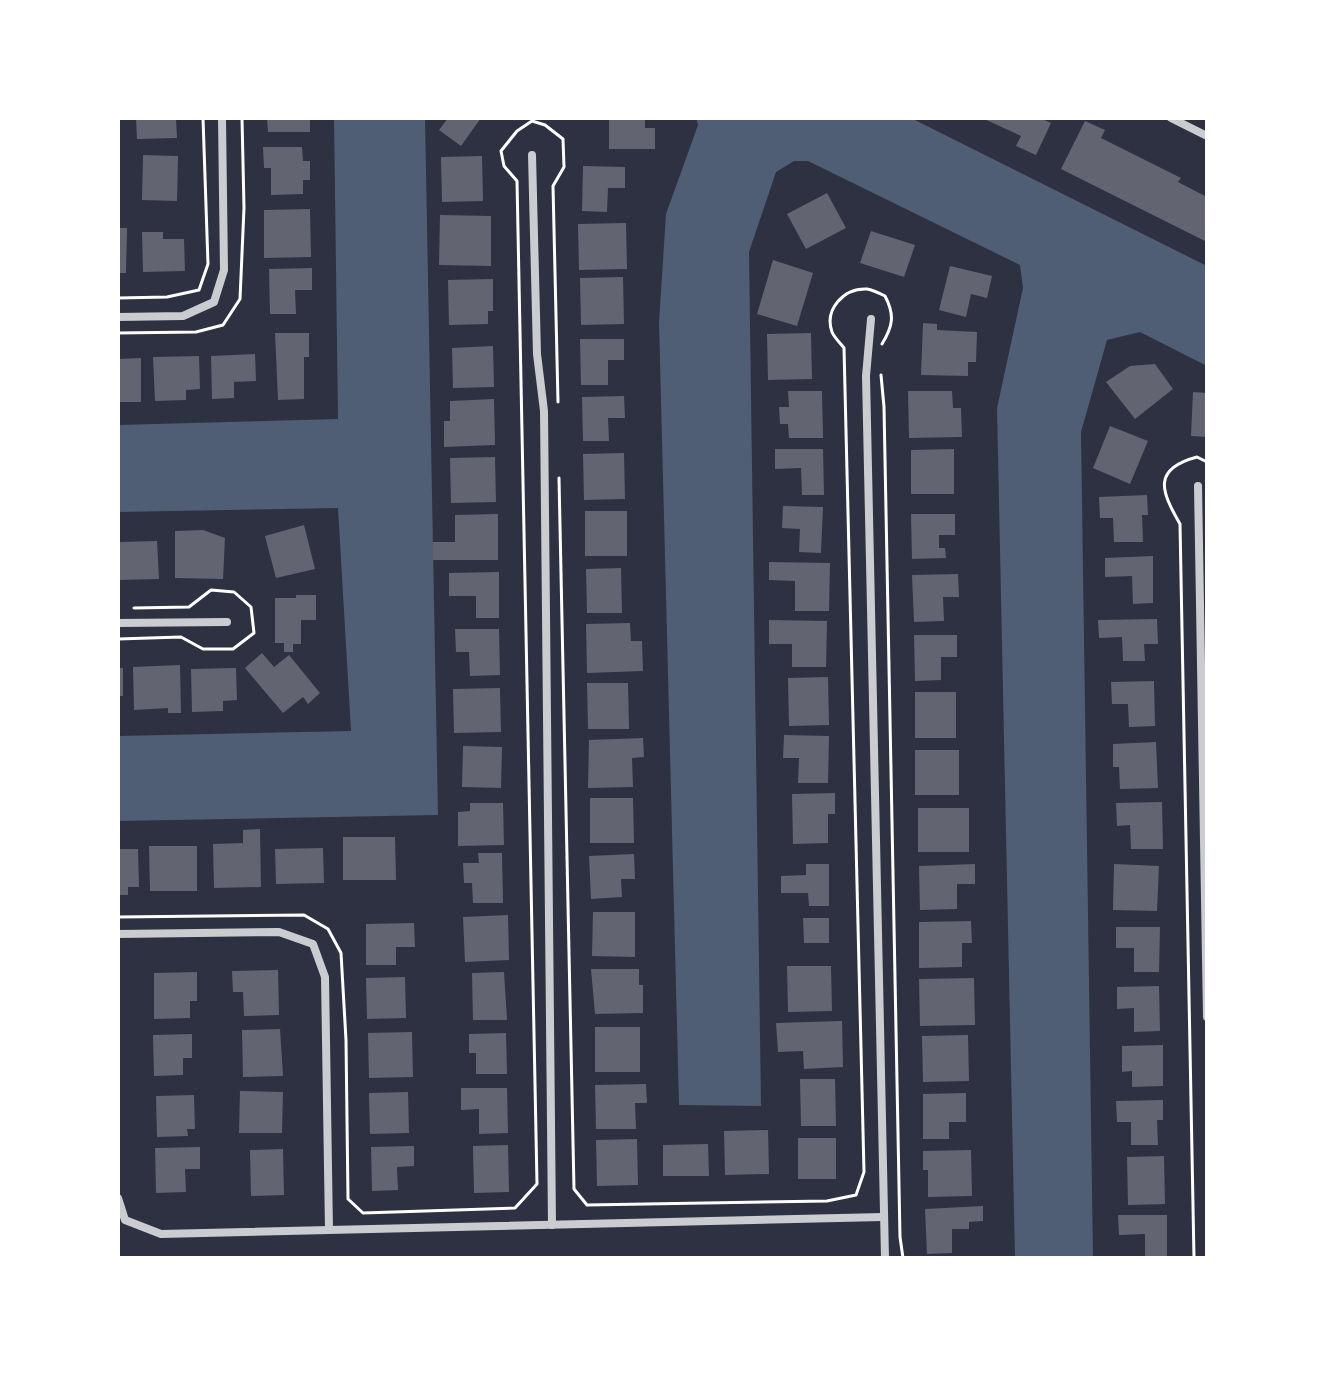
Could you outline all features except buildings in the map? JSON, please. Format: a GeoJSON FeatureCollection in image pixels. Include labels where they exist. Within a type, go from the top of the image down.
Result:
{"type":"FeatureCollection","features":[{"type":"Feature","properties":{"kind":"street"},"geometry":{"type":"LineString","coordinates":[[118,317],[183,316],[214,302],[224,270],[222,118]]}},
{"type":"Feature","properties":{"kind":"street"},"geometry":{"type":"LineString","coordinates":[[1171,118],[1207,136]]}},
{"type":"Feature","properties":{"kind":"street"},"geometry":{"type":"LineString","coordinates":[[532,155],[537,354],[544,411],[552,1225]]}},
{"type":"Feature","properties":{"kind":"street"},"geometry":{"type":"LineString","coordinates":[[871,319],[866,376],[885,1258]]}},
{"type":"Feature","properties":{"kind":"street"},"geometry":{"type":"LineString","coordinates":[[1198,486],[1207,1017]]}},
{"type":"Feature","properties":{"kind":"street"},"geometry":{"type":"LineString","coordinates":[[118,623],[227,622]]}},
{"type":"Feature","properties":{"kind":"street"},"geometry":{"type":"LineString","coordinates":[[118,934],[279,932],[313,944],[325,977],[329,1230]]}},
{"type":"Feature","properties":{"kind":"street"},"geometry":{"type":"LineString","coordinates":[[118,1198],[125,1220],[161,1234],[883,1217]]}},
{"type":"Feature","properties":{"kind":"path"},"geometry":{"type":"LineString","coordinates":[[118,298],[167,297],[199,290],[208,264],[203,118]]}},
{"type":"Feature","properties":{"kind":"path"},"geometry":{"type":"LineString","coordinates":[[118,917],[304,915],[328,929],[341,953],[346,1040],[348,1199],[363,1213],[515,1208],[537,1184],[517,181],[504,166],[501,151],[517,131],[532,121],[545,125],[563,139],[564,167],[553,186],[558,406]]}},
{"type":"Feature","properties":{"kind":"path"},"geometry":{"type":"LineString","coordinates":[[559,477],[574,1189],[587,1205],[827,1201],[856,1195],[864,1172],[844,348],[832,331],[830,314],[838,300],[853,291],[869,289],[885,296],[891,309],[893,326],[879,350]]}},
{"type":"Feature","properties":{"kind":"path"},"geometry":{"type":"LineString","coordinates":[[879,363],[884,407],[900,1237],[903,1258]]}},
{"type":"Feature","properties":{"kind":"path"},"geometry":{"type":"LineString","coordinates":[[1194,1258],[1180,524],[1164,497],[1164,478],[1177,463],[1197,457],[1207,462]]}},
{"type":"Feature","properties":{"kind":"water"},"geometry":{"type":"Polygon","coordinates":[[[334,118],[425,118],[438,815],[118,821],[118,736],[351,731],[338,508],[118,512],[118,425],[338,419],[334,118]]]}},
{"type":"Feature","properties":{"kind":"water"},"geometry":{"type":"Polygon","coordinates":[[[696,118],[911,118],[1207,266],[1207,366],[1140,332],[1107,340],[1081,432],[1093,1258],[1015,1258],[997,408],[1023,288],[1020,265],[808,161],[794,161],[776,172],[749,252],[761,1106],[679,1105],[659,322],[666,214],[698,125],[696,118]]]}}]}
